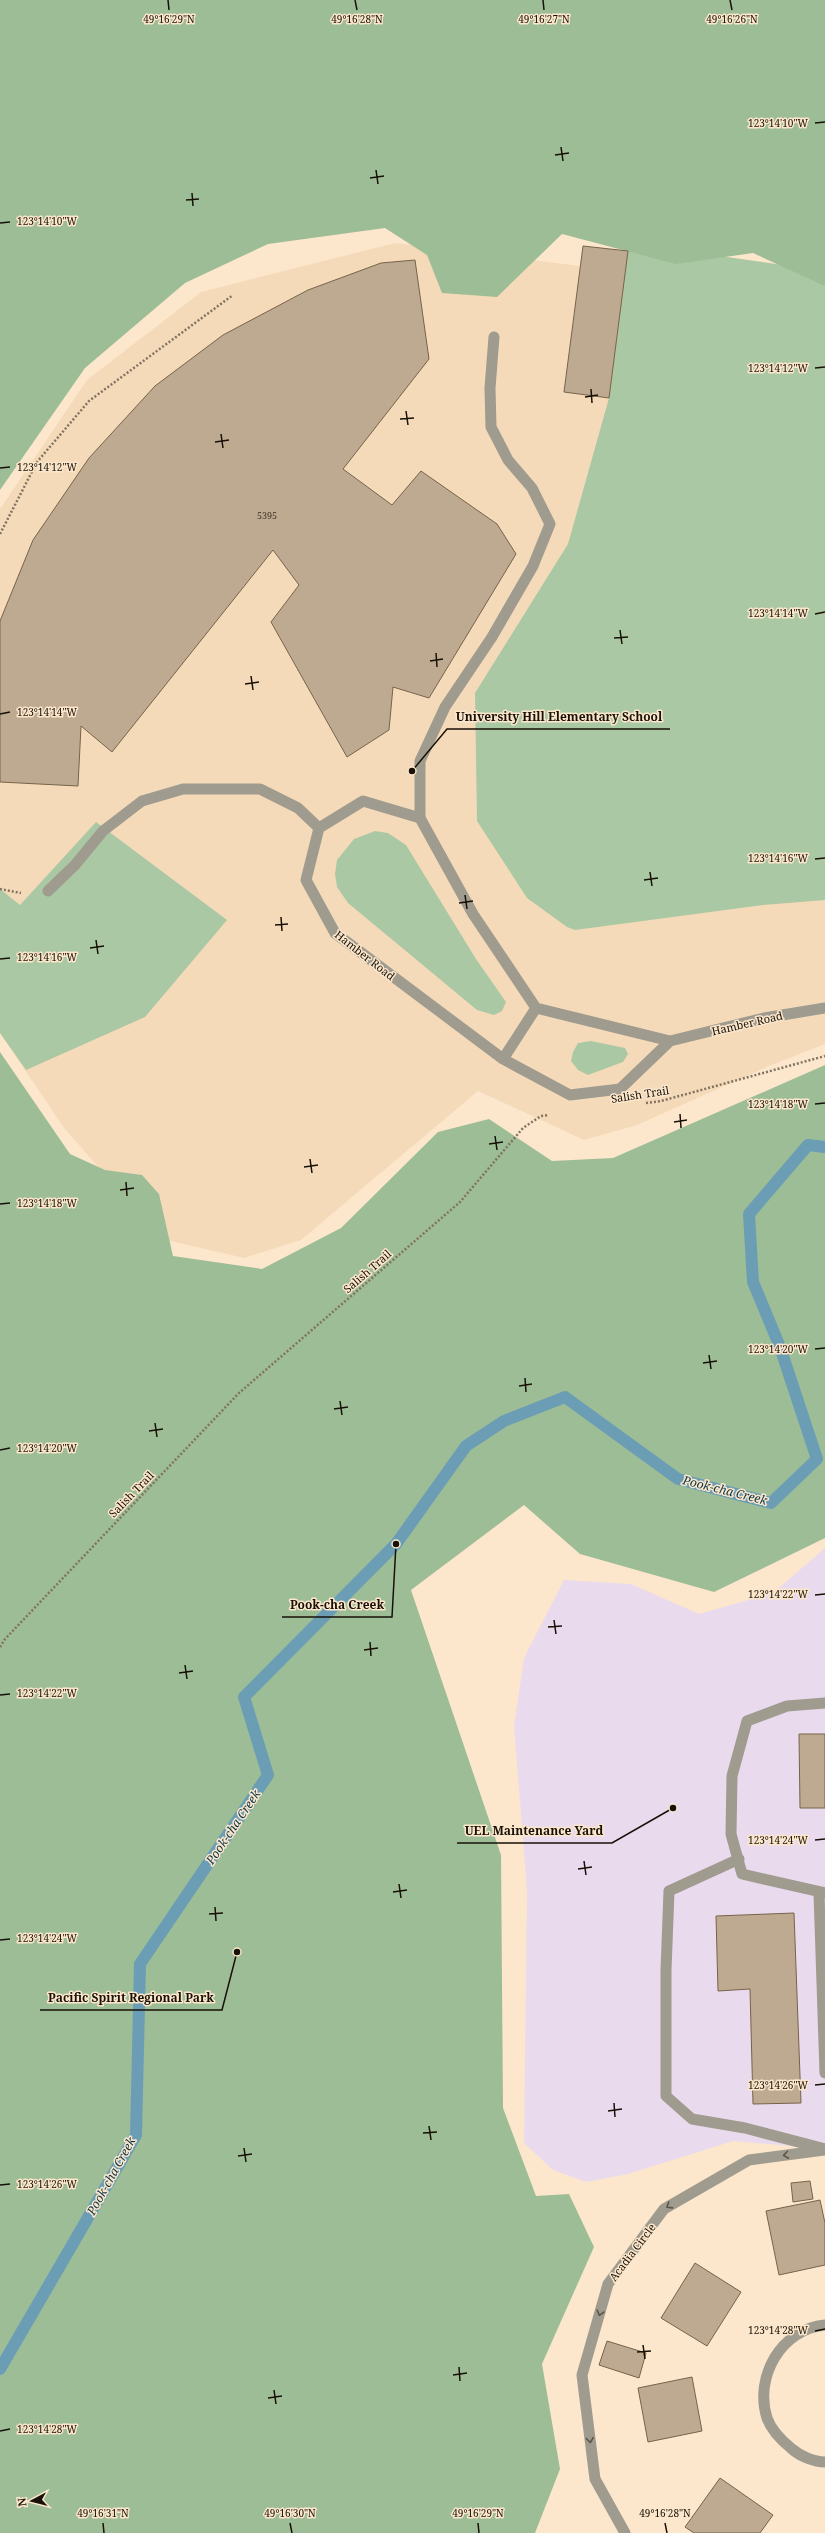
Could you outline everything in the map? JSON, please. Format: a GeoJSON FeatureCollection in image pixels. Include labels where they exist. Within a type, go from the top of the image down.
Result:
{"type":"FeatureCollection","features":[{"type":"Feature","properties":{"kind":"street"},"geometry":{"type":"LineString","coordinates":[[494,337],[490,388],[491,427],[508,460],[532,488],[550,524],[533,566],[492,637],[445,707],[420,761],[420,818],[473,914],[536,1008],[503,1059]]}},
{"type":"Feature","properties":{"kind":"street"},"geometry":{"type":"LineString","coordinates":[[48,891],[75,865],[103,831],[142,801],[183,789],[260,789],[298,808],[319,828],[363,801],[420,818]]}},
{"type":"Feature","properties":{"kind":"street","name":"Hamber Road"},"geometry":{"type":"LineString","coordinates":[[319,828],[306,880],[335,933],[503,1059],[570,1095],[620,1089],[670,1042]]}},
{"type":"Feature","properties":{"kind":"street","name":"Hamber Road"},"geometry":{"type":"LineString","coordinates":[[536,1008],[670,1042],[764,1018],[825,1008]]}},
{"type":"Feature","properties":{"kind":"street"},"geometry":{"type":"LineString","coordinates":[[825,1703],[787,1706],[747,1721],[732,1776],[731,1834],[742,1874],[822,1893],[825,2073]]}},
{"type":"Feature","properties":{"kind":"street"},"geometry":{"type":"LineString","coordinates":[[738,1859],[669,1891],[666,1970],[666,2096],[692,2119],[745,2128],[825,2149]]}},
{"type":"Feature","properties":{"kind":"street","name":"Acadia Circle"},"geometry":{"type":"LineString","coordinates":[[625,2533],[595,2479],[582,2375],[608,2284],[664,2209],[748,2160],[825,2149]]}},
{"type":"Feature","properties":{"kind":"street"},"geometry":{"type":"LineString","coordinates":[[825,2325],[815,2326],[796,2335],[778,2350],[766,2371],[763,2395],[768,2418],[780,2439],[798,2454],[825,2462]]}},
{"type":"Feature","properties":{"kind":"path"},"geometry":{"type":"LineString","coordinates":[[0,534],[37,462],[88,401],[234,295]]}},
{"type":"Feature","properties":{"kind":"path","name":"Salish Trail"},"geometry":{"type":"LineString","coordinates":[[639,1104],[661,1101],[825,1056]]}},
{"type":"Feature","properties":{"kind":"path","name":"Salish Trail"},"geometry":{"type":"LineString","coordinates":[[0,1647],[5,1639],[239,1393],[460,1202],[523,1128],[542,1116],[556,1114]]}},
{"type":"Feature","properties":{"kind":"shaded area"},"geometry":{"type":"Polygon","coordinates":[[[395,243],[580,266],[583,246],[628,251],[825,297],[825,1044],[769,1066],[637,1125],[584,1140],[478,1091],[301,1240],[244,1258],[162,1239],[64,1128],[0,1033],[0,509],[87,380],[201,292],[395,243]]]}},
{"type":"Feature","properties":{"kind":"shaded area"},"geometry":{"type":"Polygon","coordinates":[[[825,1548],[825,2149],[733,2141],[628,2174],[586,2182],[553,2170],[524,2143],[527,1890],[514,1726],[524,1658],[564,1580],[631,1584],[699,1614],[773,1593],[825,1548]]]}},
{"type":"Feature","properties":{"kind":"green space"},"geometry":{"type":"Polygon","coordinates":[[[0,0],[825,0],[825,286],[753,253],[676,264],[562,234],[497,297],[442,293],[427,255],[385,228],[268,244],[185,283],[85,368],[0,490],[0,0]]]}},
{"type":"Feature","properties":{"kind":"green space"},"geometry":{"type":"Polygon","coordinates":[[[629,243],[825,271],[825,900],[763,905],[575,930],[567,927],[527,898],[477,821],[475,693],[568,544],[609,398],[629,243]]]}},
{"type":"Feature","properties":{"kind":"green space"},"geometry":{"type":"Polygon","coordinates":[[[96,822],[227,920],[145,1017],[26,1070],[0,1033],[0,889],[20,905],[96,822]]]}},
{"type":"Feature","properties":{"kind":"green space"},"geometry":{"type":"Polygon","coordinates":[[[375,831],[388,833],[406,845],[476,959],[506,1002],[502,1011],[494,1015],[477,1010],[348,903],[337,887],[335,874],[337,860],[354,839],[375,831]]]}},
{"type":"Feature","properties":{"kind":"green space"},"geometry":{"type":"Polygon","coordinates":[[[591,1041],[625,1048],[628,1054],[623,1062],[588,1075],[578,1070],[571,1061],[573,1052],[578,1043],[591,1041]]]}},
{"type":"Feature","properties":{"kind":"green space"},"geometry":{"type":"Polygon","coordinates":[[[0,1052],[70,1154],[105,1170],[142,1175],[159,1194],[173,1256],[262,1269],[341,1228],[438,1132],[489,1119],[552,1161],[613,1158],[825,1065],[825,1538],[714,1592],[580,1554],[524,1505],[411,1590],[501,1855],[503,2108],[536,2196],[569,2194],[594,2247],[542,2364],[560,2469],[535,2533],[0,2533],[0,1052]]]}},
{"type":"Feature","properties":{"kind":"building"},"geometry":{"type":"Polygon","coordinates":[[[583,246],[628,251],[609,398],[564,392],[583,246]]]}},
{"type":"Feature","properties":{"kind":"building"},"geometry":{"type":"Polygon","coordinates":[[[415,260],[429,359],[343,469],[392,505],[421,471],[497,524],[516,554],[429,698],[393,687],[389,730],[347,757],[271,622],[299,585],[273,550],[112,752],[81,726],[78,786],[0,782],[0,621],[33,540],[89,458],[155,386],[223,335],[308,290],[381,263],[415,260]]]}},
{"type":"Feature","properties":{"kind":"building"},"geometry":{"type":"Polygon","coordinates":[[[799,1734],[825,1734],[825,1808],[800,1808],[799,1734]]]}},
{"type":"Feature","properties":{"kind":"building"},"geometry":{"type":"Polygon","coordinates":[[[794,1913],[801,2103],[753,2104],[750,1989],[718,1991],[716,1916],[794,1913]]]}},
{"type":"Feature","properties":{"kind":"building"},"geometry":{"type":"Polygon","coordinates":[[[810,2181],[813,2199],[793,2202],[791,2183],[810,2181]]]}},
{"type":"Feature","properties":{"kind":"building"},"geometry":{"type":"Polygon","coordinates":[[[820,2200],[825,2223],[825,2265],[779,2275],[766,2211],[820,2200]]]}},
{"type":"Feature","properties":{"kind":"building"},"geometry":{"type":"Polygon","coordinates":[[[695,2263],[741,2292],[707,2346],[661,2318],[695,2263]]]}},
{"type":"Feature","properties":{"kind":"building"},"geometry":{"type":"Polygon","coordinates":[[[607,2341],[646,2353],[639,2378],[599,2365],[607,2341]]]}},
{"type":"Feature","properties":{"kind":"building"},"geometry":{"type":"Polygon","coordinates":[[[692,2377],[702,2431],[648,2442],[638,2388],[692,2377]]]}},
{"type":"Feature","properties":{"kind":"building"},"geometry":{"type":"Polygon","coordinates":[[[720,2478],[773,2515],[760,2533],[694,2533],[685,2527],[720,2478]]]}},
{"type":"Feature","properties":{"kind":"waterway","name":"Pook-cha Creek"},"geometry":{"type":"LineString","coordinates":[[0,2369],[136,2135],[140,1964],[268,1775],[244,1697],[396,1544],[466,1446],[504,1421],[565,1397],[678,1479],[771,1503],[817,1459],[780,1347],[753,1282],[749,1214],[808,1145],[825,1147]]}},
{"type":"Feature","properties":{"kind":"place","name":"University Hill Elementary School"},"geometry":{"type":"Point","coordinates":[412,771]}},
{"type":"Feature","properties":{"kind":"place","name":"Pook-cha Creek"},"geometry":{"type":"Point","coordinates":[396,1544]}},
{"type":"Feature","properties":{"kind":"place","name":"UEL Maintenance Yard"},"geometry":{"type":"Point","coordinates":[673,1808]}},
{"type":"Feature","properties":{"kind":"place","name":"Pacific Spirit Regional Park"},"geometry":{"type":"Point","coordinates":[237,1952]}}]}
